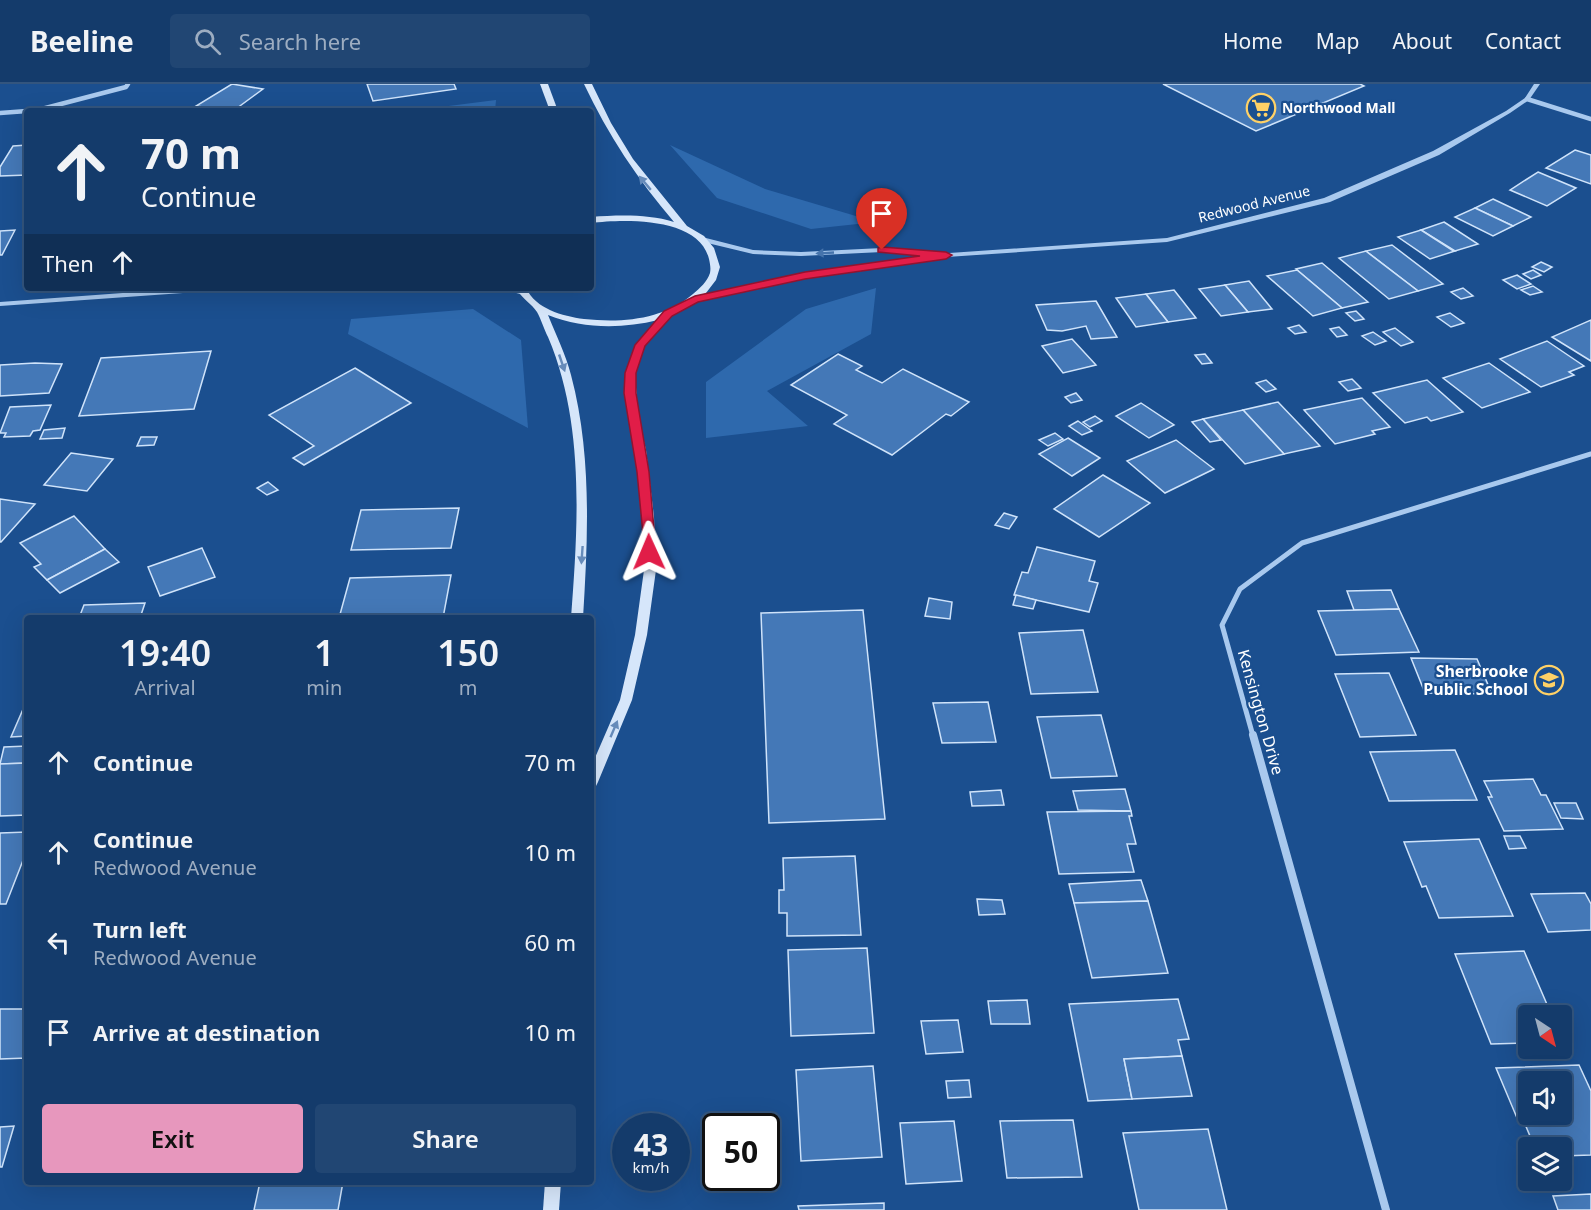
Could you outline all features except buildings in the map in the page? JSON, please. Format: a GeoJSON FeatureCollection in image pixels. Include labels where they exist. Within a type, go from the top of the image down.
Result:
{"type":"FeatureCollection","features":[{"type":"Feature","properties":{"kind":"main road"},"geometry":{"type":"LineString","coordinates":[[544,84],[553,108]]}},
{"type":"Feature","properties":{"kind":"main road"},"geometry":{"type":"LineString","coordinates":[[588,84],[610,133],[640,177],[683,228]]}},
{"type":"Feature","properties":{"kind":"main road"},"geometry":{"type":"LineString","coordinates":[[521,291],[540,309],[567,319],[600,324],[635,322],[668,314],[695,299],[709,284],[715,268],[712,253],[702,239],[683,228],[636,217],[594,220]]}},
{"type":"Feature","properties":{"kind":"main road"},"geometry":{"type":"LineString","coordinates":[[540,309],[566,375],[581,453],[584,526],[577,615]]}},
{"type":"Feature","properties":{"kind":"main road"},"geometry":{"type":"LineString","coordinates":[[594,775],[626,700],[641,636],[650,570],[649,517],[632,405],[630,373],[640,345],[668,314]]}},
{"type":"Feature","properties":{"kind":"main road"},"geometry":{"type":"LineString","coordinates":[[551,1210],[553,1185]]}},
{"type":"Feature","properties":{"kind":"street"},"geometry":{"type":"LineString","coordinates":[[46,108],[126,87],[128,84]]}},
{"type":"Feature","properties":{"kind":"street","name":"Redwood Avenue"},"geometry":{"type":"LineString","coordinates":[[695,299],[805,275],[946,255],[1167,240],[1327,200],[1436,153],[1527,99],[1538,84]]}},
{"type":"Feature","properties":{"kind":"street"},"geometry":{"type":"LineString","coordinates":[[1527,99],[1591,118]]}},
{"type":"Feature","properties":{"kind":"street"},"geometry":{"type":"LineString","coordinates":[[0,112],[24,111]]}},
{"type":"Feature","properties":{"kind":"street","name":"Redwood Avenue"},"geometry":{"type":"LineString","coordinates":[[702,239],[753,252],[801,254],[882,250],[946,255]]}},
{"type":"Feature","properties":{"kind":"street"},"geometry":{"type":"LineString","coordinates":[[0,304],[183,291]]}},
{"type":"Feature","properties":{"kind":"street","name":"Kensington Drive"},"geometry":{"type":"LineString","coordinates":[[1386,1210],[1222,626],[1240,589],[1302,543],[1591,454]]}},
{"type":"Feature","properties":{"kind":"shaded area"},"geometry":{"type":"Polygon","coordinates":[[[496,100],[495,108],[433,108],[496,100]]]}},
{"type":"Feature","properties":{"kind":"shaded area"},"geometry":{"type":"Polygon","coordinates":[[[670,145],[765,189],[876,222],[811,229],[717,198],[670,145]]]}},
{"type":"Feature","properties":{"kind":"shaded area"},"geometry":{"type":"Polygon","coordinates":[[[876,288],[871,334],[767,391],[808,426],[706,438],[706,382],[806,309],[876,288]]]}},
{"type":"Feature","properties":{"kind":"shaded area"},"geometry":{"type":"Polygon","coordinates":[[[473,309],[521,340],[528,428],[348,334],[351,319],[473,309]]]}},
{"type":"Feature","properties":{"kind":"place","name":"Northwood Mall"},"geometry":{"type":"Point","coordinates":[1261,108]}},
{"type":"Feature","properties":{"kind":"place","name":"Sherbrooke Public School"},"geometry":{"type":"Point","coordinates":[1549,680]}},
{"type":"Feature","properties":{"kind":"route"},"geometry":{"type":"LineString","coordinates":[[649,552],[649,517],[630,393],[630,373],[640,345],[668,314],[695,299],[805,275],[946,255],[882,250]]}}]}
